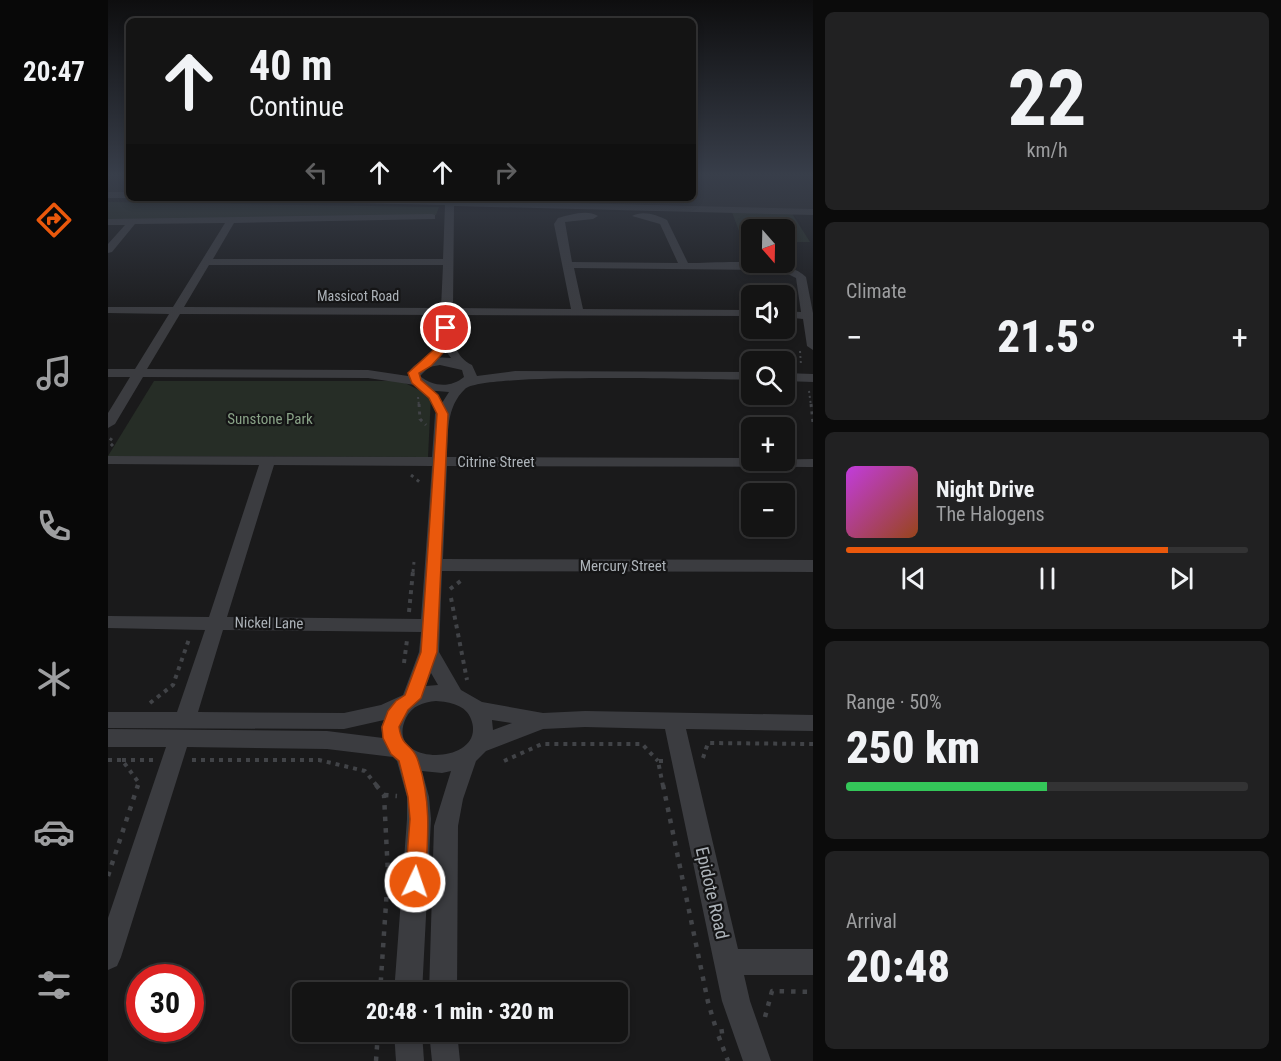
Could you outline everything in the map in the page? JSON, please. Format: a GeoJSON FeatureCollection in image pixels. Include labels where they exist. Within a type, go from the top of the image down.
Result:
{"type":"FeatureCollection","features":[{"type":"Feature","properties":{"kind":"street"},"geometry":{"type":"LineString","coordinates":[[108,250],[130,225]]}},
{"type":"Feature","properties":{"kind":"street"},"geometry":{"type":"LineString","coordinates":[[111,429],[139,373],[228,225]]}},
{"type":"Feature","properties":{"kind":"street"},"geometry":{"type":"LineString","coordinates":[[450,225],[446,344],[464,375]]}},
{"type":"Feature","properties":{"kind":"street"},"geometry":{"type":"LineString","coordinates":[[559,225],[578,313]]}},
{"type":"Feature","properties":{"kind":"street"},"geometry":{"type":"LineString","coordinates":[[665,225],[684,266]]}},
{"type":"Feature","properties":{"kind":"street"},"geometry":{"type":"LineString","coordinates":[[207,262],[449,262]]}},
{"type":"Feature","properties":{"kind":"street"},"geometry":{"type":"LineString","coordinates":[[568,265],[766,267],[791,271],[801,277],[813,346]]}},
{"type":"Feature","properties":{"kind":"street","name":"Massicot Road"},"geometry":{"type":"LineString","coordinates":[[108,310],[741,313]]}},
{"type":"Feature","properties":{"kind":"street"},"geometry":{"type":"LineString","coordinates":[[795,315],[809,316]]}},
{"type":"Feature","properties":{"kind":"street"},"geometry":{"type":"LineString","coordinates":[[442,414],[434,397],[414,373],[446,344]]}},
{"type":"Feature","properties":{"kind":"street"},"geometry":{"type":"LineString","coordinates":[[108,373],[368,374],[445,361],[464,375]]}},
{"type":"Feature","properties":{"kind":"street"},"geometry":{"type":"LineString","coordinates":[[368,374],[442,389],[464,375],[741,376]]}},
{"type":"Feature","properties":{"kind":"street"},"geometry":{"type":"LineString","coordinates":[[409,982],[419,819],[418,797],[403,753],[392,738],[391,727],[394,715],[407,702],[429,652],[442,414],[464,375]]}},
{"type":"Feature","properties":{"kind":"street"},"geometry":{"type":"LineString","coordinates":[[795,380],[811,385]]}},
{"type":"Feature","properties":{"kind":"street","name":"Citrine Street"},"geometry":{"type":"LineString","coordinates":[[113,456],[268,461],[813,463]]}},
{"type":"Feature","properties":{"kind":"street"},"geometry":{"type":"LineString","coordinates":[[108,957],[268,461]]}},
{"type":"Feature","properties":{"kind":"street","name":"Mercury Street"},"geometry":{"type":"LineString","coordinates":[[433,565],[813,566]]}},
{"type":"Feature","properties":{"kind":"street","name":"Nickel Lane"},"geometry":{"type":"LineString","coordinates":[[108,622],[430,626]]}},
{"type":"Feature","properties":{"kind":"street"},"geometry":{"type":"LineString","coordinates":[[429,652],[460,688],[466,700],[477,709],[482,720],[483,733],[472,750],[452,799],[446,826],[443,982]]}},
{"type":"Feature","properties":{"kind":"street"},"geometry":{"type":"LineString","coordinates":[[108,738],[344,721],[374,715],[425,694],[460,688]]}},
{"type":"Feature","properties":{"kind":"street"},"geometry":{"type":"LineString","coordinates":[[477,709],[543,721],[585,719],[813,723]]}},
{"type":"Feature","properties":{"kind":"street"},"geometry":{"type":"LineString","coordinates":[[108,720],[181,731],[327,740],[403,753],[420,763],[437,765],[453,762],[472,750],[543,721]]}},
{"type":"Feature","properties":{"kind":"street","name":"Epidote Road"},"geometry":{"type":"LineString","coordinates":[[674,722],[736,1001],[757,1061]]}},
{"type":"Feature","properties":{"kind":"street"},"geometry":{"type":"LineString","coordinates":[[728,962],[813,962]]}},
{"type":"Feature","properties":{"kind":"street"},"geometry":{"type":"LineString","coordinates":[[409,1042],[410,1061]]}},
{"type":"Feature","properties":{"kind":"street"},"geometry":{"type":"LineString","coordinates":[[444,1042],[446,1061]]}},
{"type":"Feature","properties":{"kind":"path"},"geometry":{"type":"LineString","coordinates":[[811,385],[813,423]]}},
{"type":"Feature","properties":{"kind":"path"},"geometry":{"type":"LineString","coordinates":[[111,429],[110,442],[113,456]]}},
{"type":"Feature","properties":{"kind":"path"},"geometry":{"type":"LineString","coordinates":[[409,462],[407,472],[422,483],[421,495]]}},
{"type":"Feature","properties":{"kind":"path"},"geometry":{"type":"LineString","coordinates":[[403,672],[415,554]]}},
{"type":"Feature","properties":{"kind":"path"},"geometry":{"type":"LineString","coordinates":[[460,688],[450,590],[466,576],[482,577],[482,565]]}},
{"type":"Feature","properties":{"kind":"path"},"geometry":{"type":"LineString","coordinates":[[195,622],[173,685],[148,704],[181,731],[365,771],[384,795],[388,874],[381,982]]}},
{"type":"Feature","properties":{"kind":"path"},"geometry":{"type":"LineString","coordinates":[[108,760],[122,760],[181,731]]}},
{"type":"Feature","properties":{"kind":"path"},"geometry":{"type":"LineString","coordinates":[[504,761],[542,744],[642,744],[658,761]]}},
{"type":"Feature","properties":{"kind":"path"},"geometry":{"type":"LineString","coordinates":[[108,876],[139,783],[122,760]]}},
{"type":"Feature","properties":{"kind":"path"},"geometry":{"type":"LineString","coordinates":[[376,1061],[377,1042]]}},
{"type":"Feature","properties":{"kind":"green space"},"geometry":{"type":"Polygon","coordinates":[[[737,225],[741,225],[741,237],[737,225]]]}},
{"type":"Feature","properties":{"kind":"green space"},"geometry":{"type":"Polygon","coordinates":[[[795,225],[799,225],[810,242],[795,242],[795,225]]]}},
{"type":"Feature","properties":{"kind":"green space","name":"Sunstone Park"},"geometry":{"type":"Polygon","coordinates":[[[154,381],[401,381],[431,396],[428,457],[108,456],[154,381]]]}},
{"type":"Feature","properties":{"kind":"route"},"geometry":{"type":"LineString","coordinates":[[415,882],[418,797],[408,757],[398,749],[392,738],[391,727],[394,715],[412,698],[429,652],[442,414],[434,397],[416,381],[414,373],[446,344],[446,328]]}}]}
